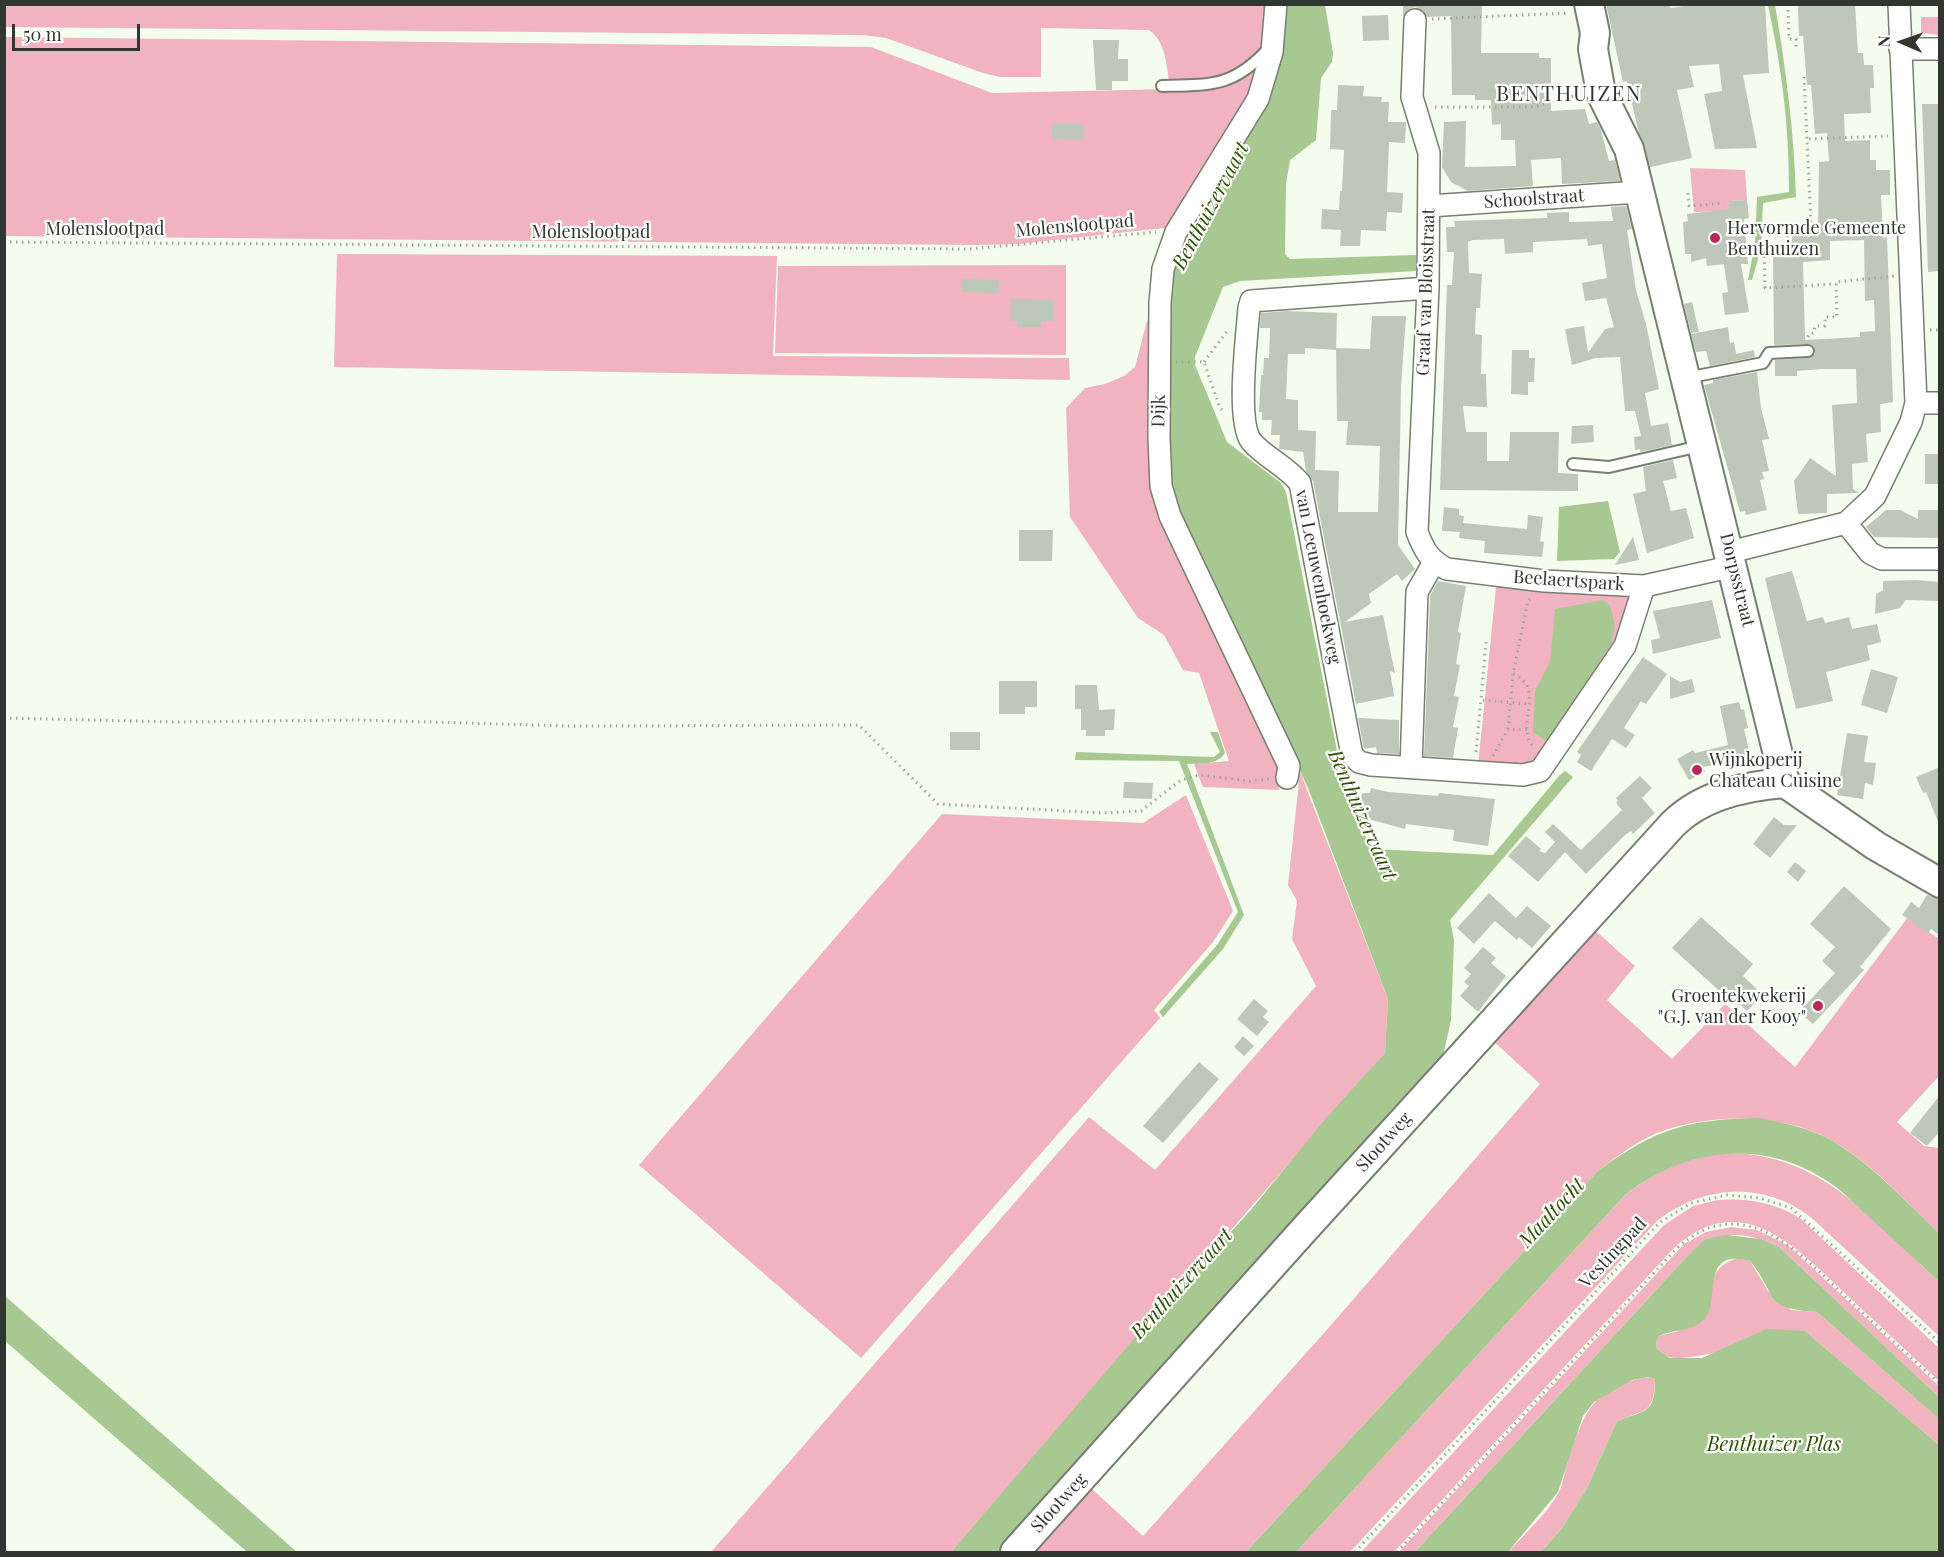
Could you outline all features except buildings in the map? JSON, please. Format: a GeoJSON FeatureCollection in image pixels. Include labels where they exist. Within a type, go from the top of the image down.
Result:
{"type":"FeatureCollection","features":[{"type":"Feature","properties":{"kind":"street","name":"Dijk"},"geometry":{"type":"LineString","coordinates":[[1276,4],[1273,43],[1266,77],[1258,99],[1176,232],[1163,269],[1160,303],[1161,486],[1170,516],[1289,766],[1287,778]]}},
{"type":"Feature","properties":{"kind":"street"},"geometry":{"type":"LineString","coordinates":[[1644,586],[1846,523],[1875,496],[1911,422],[1916,403],[1899,4]]}},
{"type":"Feature","properties":{"kind":"street","name":"Dorpsstraat"},"geometry":{"type":"LineString","coordinates":[[1589,7],[1595,33],[1593,49],[1601,93],[1629,149],[1732,559],[1785,783]]}},
{"type":"Feature","properties":{"kind":"street","name":"Graaf van Bloisstraat"},"geometry":{"type":"LineString","coordinates":[[1414,20],[1412,97],[1430,153],[1428,288],[1417,532],[1424,552],[1434,562]]}},
{"type":"Feature","properties":{"kind":"street"},"geometry":{"type":"LineString","coordinates":[[1900,50],[1940,49]]}},
{"type":"Feature","properties":{"kind":"street","name":"Schoolstraat"},"geometry":{"type":"LineString","coordinates":[[1429,206],[1639,192]]}},
{"type":"Feature","properties":{"kind":"street","name":"van Leeuwenhoekweg"},"geometry":{"type":"LineString","coordinates":[[1359,762],[1352,755],[1300,483],[1290,471],[1251,441],[1243,419],[1251,301],[1428,288]]}},
{"type":"Feature","properties":{"kind":"street"},"geometry":{"type":"LineString","coordinates":[[1916,403],[1940,403]]}},
{"type":"Feature","properties":{"kind":"street"},"geometry":{"type":"LineString","coordinates":[[1846,523],[1870,553],[1882,560],[1940,559]]}},
{"type":"Feature","properties":{"kind":"street"},"geometry":{"type":"LineString","coordinates":[[1411,767],[1417,592],[1434,562]]}},
{"type":"Feature","properties":{"kind":"street","name":"Beelaertspark"},"geometry":{"type":"LineString","coordinates":[[1359,762],[1523,775],[1540,771],[1625,646],[1644,586],[1554,581],[1447,569],[1434,562]]}},
{"type":"Feature","properties":{"kind":"street"},"geometry":{"type":"LineString","coordinates":[[1785,783],[1876,846],[1940,883]]}},
{"type":"Feature","properties":{"kind":"street","name":"Slootweg"},"geometry":{"type":"LineString","coordinates":[[1016,1552],[1410,1113],[1678,820],[1701,805],[1738,789],[1785,783]]}},
{"type":"Feature","properties":{"kind":"lane"},"geometry":{"type":"LineString","coordinates":[[1162,86],[1201,85],[1234,77],[1247,70],[1273,43]]}},
{"type":"Feature","properties":{"kind":"lane"},"geometry":{"type":"LineString","coordinates":[[1686,378],[1762,363],[1769,353],[1808,351]]}},
{"type":"Feature","properties":{"kind":"lane"},"geometry":{"type":"LineString","coordinates":[[1573,464],[1609,467],[1703,445]]}},
{"type":"Feature","properties":{"kind":"path"},"geometry":{"type":"LineString","coordinates":[[1788,4],[1789,39],[1796,39],[1796,48]]}},
{"type":"Feature","properties":{"kind":"path"},"geometry":{"type":"LineString","coordinates":[[1414,20],[1552,16],[1589,7]]}},
{"type":"Feature","properties":{"kind":"path"},"geometry":{"type":"LineString","coordinates":[[1804,77],[1812,224],[1789,225],[1786,245],[1764,246],[1765,288],[1836,286]]}},
{"type":"Feature","properties":{"kind":"path"},"geometry":{"type":"LineString","coordinates":[[1415,107],[1533,107],[1579,96],[1576,86]]}},
{"type":"Feature","properties":{"kind":"path"},"geometry":{"type":"LineString","coordinates":[[1809,139],[1904,135]]}},
{"type":"Feature","properties":{"kind":"path"},"geometry":{"type":"LineString","coordinates":[[1688,192],[1689,206],[1724,203]]}},
{"type":"Feature","properties":{"kind":"path","name":"Molenslootpad"},"geometry":{"type":"LineString","coordinates":[[4,242],[969,249],[1176,232]]}},
{"type":"Feature","properties":{"kind":"path"},"geometry":{"type":"LineString","coordinates":[[1808,351],[1809,334],[1814,333],[1815,326],[1825,326],[1825,317],[1837,317],[1836,282],[1910,275]]}},
{"type":"Feature","properties":{"kind":"path"},"geometry":{"type":"LineString","coordinates":[[1204,362],[1223,334],[1239,322],[1248,322]]}},
{"type":"Feature","properties":{"kind":"path"},"geometry":{"type":"LineString","coordinates":[[1169,362],[1204,362]]}},
{"type":"Feature","properties":{"kind":"path"},"geometry":{"type":"LineString","coordinates":[[1204,362],[1220,408],[1228,415],[1243,419]]}},
{"type":"Feature","properties":{"kind":"path"},"geometry":{"type":"LineString","coordinates":[[1482,772],[1508,729],[1513,674],[1528,600],[1541,595],[1554,581]]}},
{"type":"Feature","properties":{"kind":"path"},"geometry":{"type":"LineString","coordinates":[[1482,772],[1481,700],[1486,642]]}},
{"type":"Feature","properties":{"kind":"path"},"geometry":{"type":"LineString","coordinates":[[1513,674],[1525,681],[1531,704],[1527,730],[1530,743],[1544,754],[1551,755]]}},
{"type":"Feature","properties":{"kind":"path"},"geometry":{"type":"LineString","coordinates":[[1481,700],[1531,704]]}},
{"type":"Feature","properties":{"kind":"path"},"geometry":{"type":"LineString","coordinates":[[4,718],[176,722],[358,720],[570,726],[859,725],[938,804],[1102,813],[1141,812],[1181,780],[1200,775],[1250,781],[1287,778]]}},
{"type":"Feature","properties":{"kind":"path"},"geometry":{"type":"LineString","coordinates":[[1508,729],[1527,730]]}},
{"type":"Feature","properties":{"kind":"path","name":"Vestingpad"},"geometry":{"type":"LineString","coordinates":[[1355,1552],[1659,1223],[1673,1212],[1697,1200],[1727,1195],[1745,1195],[1791,1208],[1804,1217],[1940,1343]]}},
{"type":"Feature","properties":{"kind":"path"},"geometry":{"type":"LineString","coordinates":[[1397,1552],[1676,1249],[1705,1229],[1731,1225],[1746,1226],[1780,1238],[1940,1384]]}},
{"type":"Feature","properties":{"kind":"shaded area"},"geometry":{"type":"Polygon","coordinates":[[[5,5],[1269,5],[1258,88],[1173,227],[1017,244],[975,245],[5,236],[5,37],[871,47],[992,93],[1170,89],[1163,49],[1155,35],[1149,30],[1041,28],[1041,77],[1000,77],[886,38],[863,35],[5,27],[5,5]]]}},
{"type":"Feature","properties":{"kind":"shaded area"},"geometry":{"type":"Polygon","coordinates":[[[1921,17],[1939,17],[1939,35],[1921,33],[1921,17]]]}},
{"type":"Feature","properties":{"kind":"shaded area"},"geometry":{"type":"Polygon","coordinates":[[[1690,168],[1745,170],[1747,200],[1730,201],[1730,211],[1694,212],[1690,168]]]}},
{"type":"Feature","properties":{"kind":"shaded area"},"geometry":{"type":"Polygon","coordinates":[[[337,254],[777,256],[773,356],[1069,358],[1070,380],[334,367],[337,254]]]}},
{"type":"Feature","properties":{"kind":"shaded area"},"geometry":{"type":"Polygon","coordinates":[[[1066,265],[1066,355],[775,353],[778,266],[1066,265]]]}},
{"type":"Feature","properties":{"kind":"shaded area"},"geometry":{"type":"Polygon","coordinates":[[[1147,321],[1152,321],[1280,759],[1279,790],[1203,787],[1194,764],[1229,761],[1199,673],[1183,670],[1164,635],[1138,618],[1070,517],[1066,408],[1085,388],[1105,384],[1124,376],[1135,367],[1147,321]]]}},
{"type":"Feature","properties":{"kind":"shaded area"},"geometry":{"type":"Polygon","coordinates":[[[1496,587],[1625,589],[1634,602],[1616,647],[1532,768],[1478,766],[1496,587]]]}},
{"type":"Feature","properties":{"kind":"shaded area"},"geometry":{"type":"Polygon","coordinates":[[[1300,772],[1388,999],[1385,1053],[951,1552],[711,1552],[1089,1117],[1155,1170],[1316,986],[1292,939],[1297,901],[1288,885],[1300,772]]]}},
{"type":"Feature","properties":{"kind":"shaded area"},"geometry":{"type":"Polygon","coordinates":[[[1186,795],[1233,911],[1213,942],[1154,1010],[1160,1018],[861,1358],[639,1165],[942,814],[1143,823],[1186,795]]]}},
{"type":"Feature","properties":{"kind":"shaded area"},"geometry":{"type":"Polygon","coordinates":[[[1908,917],[1939,939],[1939,1076],[1897,1122],[1924,1146],[1939,1148],[1939,1233],[1888,1183],[1860,1160],[1846,1149],[1812,1131],[1790,1124],[1745,1118],[1699,1122],[1657,1133],[1634,1145],[1599,1170],[1246,1552],[1033,1552],[1091,1488],[1143,1536],[1331,1325],[1540,1084],[1490,1038],[1588,924],[1635,966],[1607,1000],[1672,1059],[1725,1004],[1795,1067],[1908,917]]]}},
{"type":"Feature","properties":{"kind":"shaded area"},"geometry":{"type":"Polygon","coordinates":[[[1725,1153],[1759,1156],[1790,1164],[1818,1177],[1844,1194],[1868,1214],[1939,1282],[1939,1336],[1815,1221],[1797,1208],[1756,1193],[1714,1194],[1694,1200],[1674,1209],[1656,1222],[1350,1552],[1296,1552],[1625,1195],[1648,1179],[1672,1167],[1698,1158],[1725,1153]]]}},
{"type":"Feature","properties":{"kind":"shaded area"},"geometry":{"type":"Polygon","coordinates":[[[1718,1200],[1740,1200],[1772,1205],[1801,1219],[1939,1348],[1939,1381],[1829,1278],[1788,1243],[1766,1230],[1744,1223],[1721,1223],[1697,1232],[1671,1251],[1394,1552],[1361,1552],[1664,1225],[1693,1206],[1718,1200]]]}},
{"type":"Feature","properties":{"kind":"shaded area"},"geometry":{"type":"Polygon","coordinates":[[[1731,1227],[1757,1230],[1789,1246],[1939,1386],[1939,1397],[1779,1247],[1756,1238],[1723,1236],[1702,1244],[1692,1251],[1415,1552],[1399,1552],[1684,1244],[1706,1232],[1731,1227]]]}},
{"type":"Feature","properties":{"kind":"shaded area"},"geometry":{"type":"Polygon","coordinates":[[[1737,1258],[1750,1261],[1768,1291],[1791,1310],[1817,1312],[1939,1419],[1939,1445],[1805,1331],[1694,1357],[1669,1357],[1657,1349],[1656,1340],[1659,1336],[1678,1331],[1711,1299],[1712,1284],[1719,1268],[1737,1258]]]}},
{"type":"Feature","properties":{"kind":"shaded area"},"geometry":{"type":"Polygon","coordinates":[[[1649,1377],[1655,1379],[1653,1399],[1650,1405],[1642,1412],[1617,1421],[1587,1488],[1562,1528],[1541,1552],[1508,1552],[1542,1516],[1559,1492],[1578,1431],[1592,1406],[1614,1388],[1629,1381],[1649,1377]]]}},
{"type":"Feature","properties":{"kind":"water","name":"Benthuizervaart"},"geometry":{"type":"Polygon","coordinates":[[[1286,5],[1325,5],[1333,53],[1332,62],[1321,78],[1316,140],[1290,160],[1286,184],[1285,254],[1290,259],[1416,255],[1416,271],[1240,281],[1223,287],[1195,357],[1195,365],[1227,442],[1281,483],[1286,492],[1340,766],[1350,791],[1354,814],[1371,847],[1375,849],[1493,855],[1559,776],[1565,771],[1573,777],[1450,920],[1454,940],[1451,1020],[1443,1056],[1008,1552],[951,1552],[1146,1325],[1249,1212],[1327,1117],[1385,1053],[1388,999],[1308,788],[1169,493],[1168,301],[1178,244],[1277,77],[1286,5]]]}},
{"type":"Feature","properties":{"kind":"water"},"geometry":{"type":"Polygon","coordinates":[[[1768,5],[1775,5],[1783,53],[1796,197],[1763,203],[1761,248],[1752,280],[1748,280],[1755,243],[1757,197],[1789,192],[1784,97],[1768,5]]]}},
{"type":"Feature","properties":{"kind":"water"},"geometry":{"type":"Polygon","coordinates":[[[1608,501],[1620,552],[1614,559],[1557,561],[1559,507],[1608,501]]]}},
{"type":"Feature","properties":{"kind":"water"},"geometry":{"type":"Polygon","coordinates":[[[1603,600],[1610,605],[1615,626],[1611,644],[1548,742],[1533,732],[1535,691],[1550,662],[1555,609],[1603,600]]]}},
{"type":"Feature","properties":{"kind":"water"},"geometry":{"type":"Polygon","coordinates":[[[1210,732],[1218,732],[1225,753],[1213,762],[1187,764],[1244,915],[1223,949],[1163,1017],[1159,1012],[1217,945],[1238,912],[1179,761],[1075,760],[1076,752],[1214,757],[1220,752],[1210,732]]]}},
{"type":"Feature","properties":{"kind":"water"},"geometry":{"type":"Polygon","coordinates":[[[1760,1118],[1805,1129],[1831,1140],[1846,1149],[1887,1183],[1939,1233],[1939,1282],[1842,1192],[1824,1179],[1799,1166],[1774,1158],[1748,1154],[1722,1154],[1672,1167],[1648,1179],[1625,1195],[1296,1552],[1246,1552],[1599,1170],[1639,1144],[1675,1129],[1713,1121],[1760,1118]]]}},
{"type":"Feature","properties":{"kind":"water","name":"Benthuizer Plas"},"geometry":{"type":"Polygon","coordinates":[[[1726,1235],[1761,1239],[1779,1247],[1939,1397],[1939,1419],[1817,1312],[1787,1308],[1779,1304],[1750,1261],[1734,1259],[1724,1262],[1714,1277],[1710,1309],[1706,1317],[1696,1326],[1659,1336],[1656,1341],[1657,1349],[1670,1358],[1702,1358],[1766,1329],[1805,1331],[1939,1445],[1939,1552],[1541,1552],[1562,1528],[1587,1488],[1617,1421],[1642,1412],[1651,1405],[1655,1379],[1649,1377],[1632,1380],[1594,1402],[1583,1416],[1558,1492],[1508,1552],[1415,1552],[1692,1251],[1706,1239],[1726,1235]]]}},
{"type":"Feature","properties":{"kind":"water"},"geometry":{"type":"Polygon","coordinates":[[[5,1296],[297,1552],[247,1552],[5,1341],[5,1296]]]}},
{"type":"Feature","properties":{"kind":"place","name":"Hervormde Gemeente Benthuizen"},"geometry":{"type":"Point","coordinates":[1715,238]}},
{"type":"Feature","properties":{"kind":"place","name":"Wijnkoperij Chateau Cuisine"},"geometry":{"type":"Point","coordinates":[1697,770]}},
{"type":"Feature","properties":{"kind":"place","name":"Groentekwekerij \"G.J. van der Kooy\""},"geometry":{"type":"Point","coordinates":[1818,1006]}},
{"type":"Feature","properties":{"kind":"district","name":"BENTHUIZEN"},"geometry":{"type":"Point","coordinates":[1569,94]}},
{"type":"Feature","properties":{"kind":"water label","name":"Maaltocht"},"geometry":{"type":"Point","coordinates":[1552,1213]}}]}
